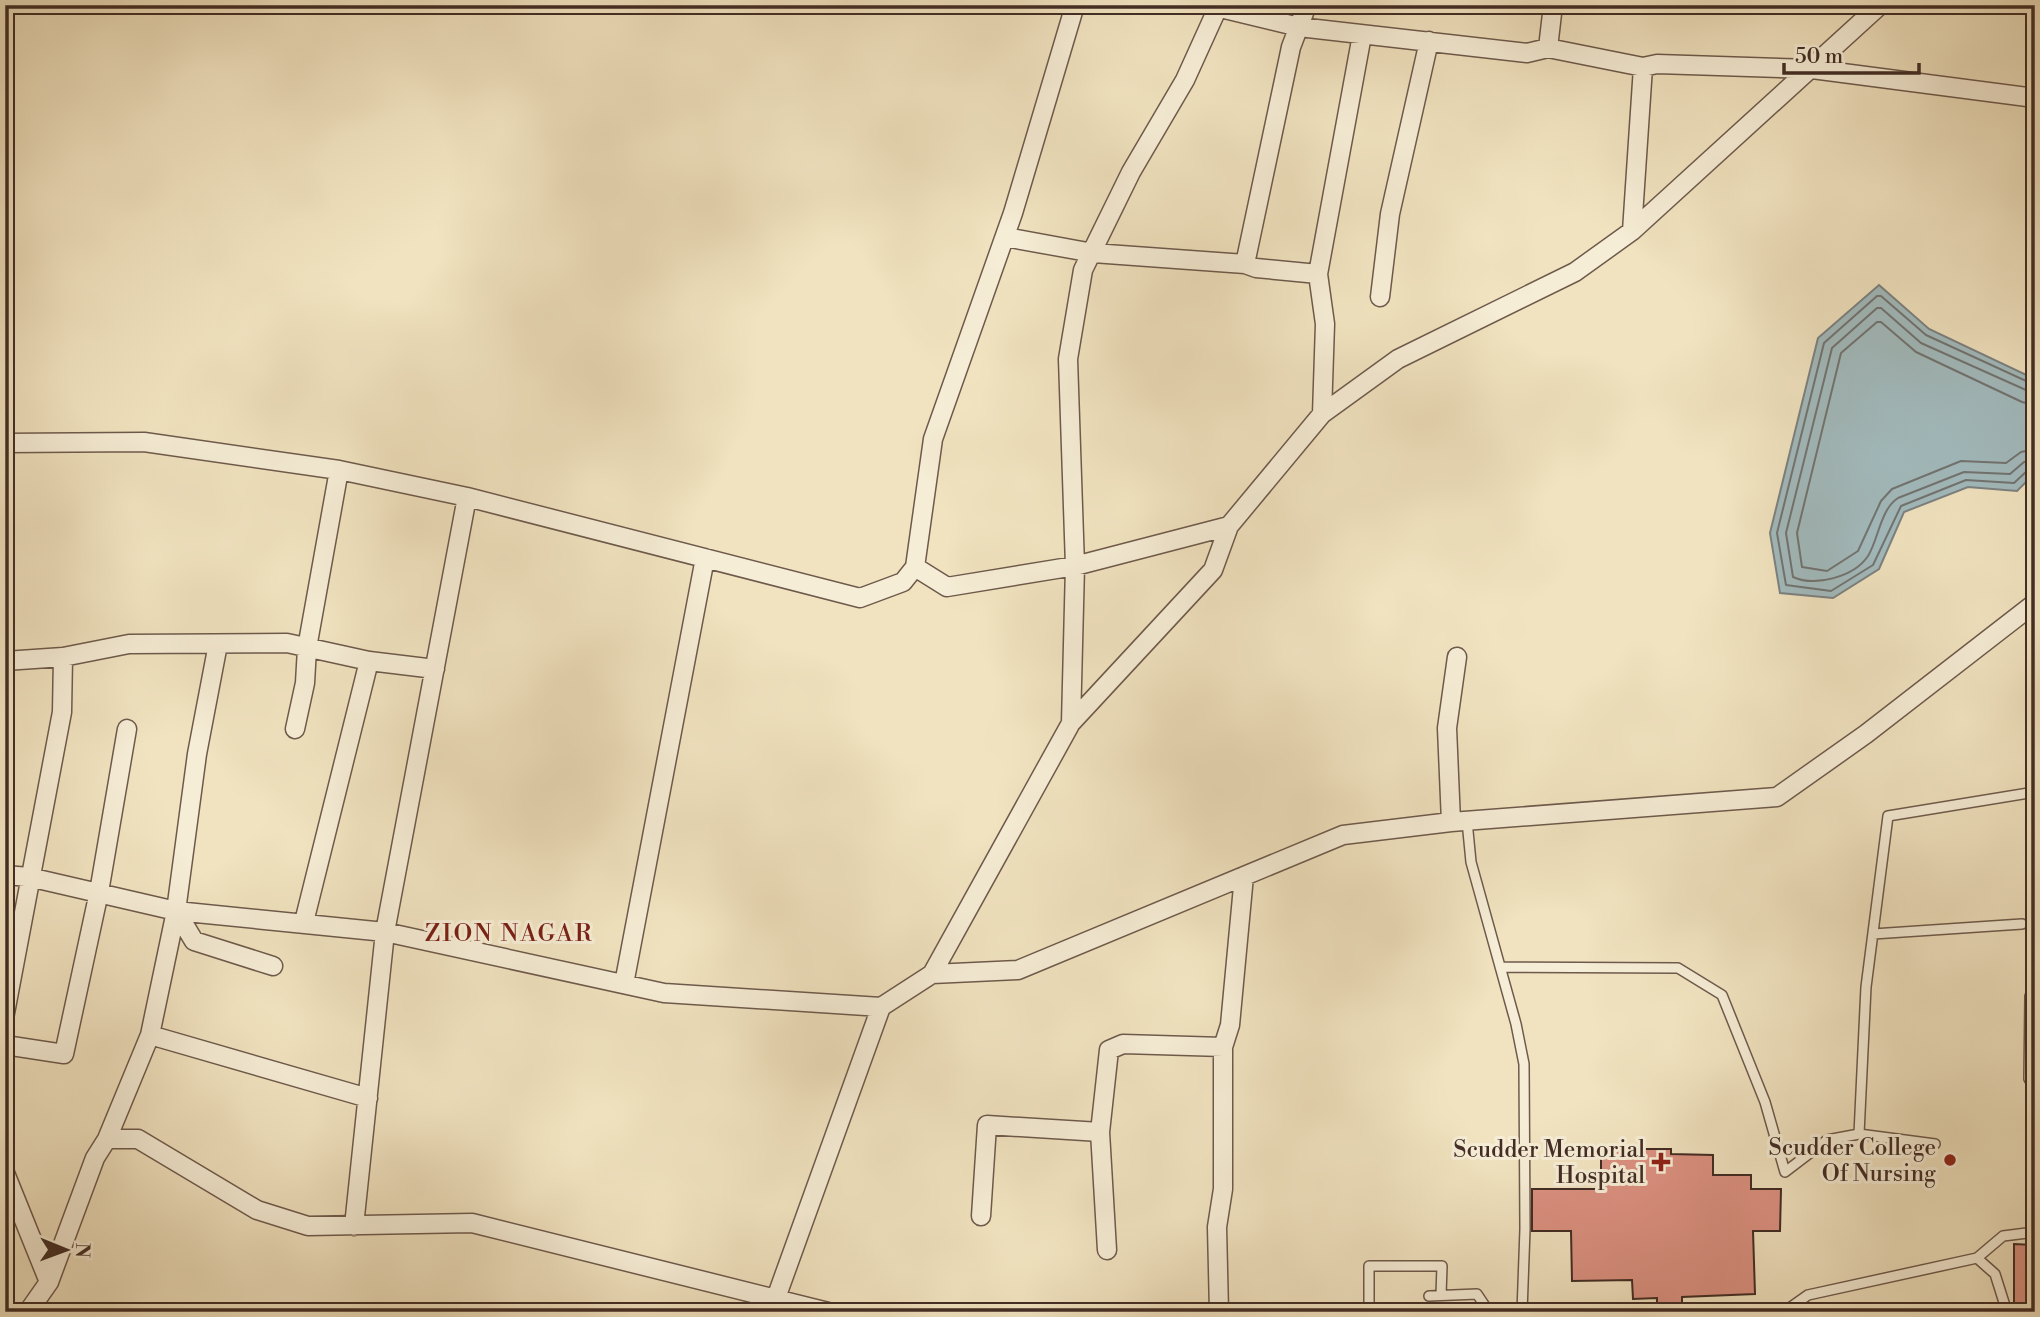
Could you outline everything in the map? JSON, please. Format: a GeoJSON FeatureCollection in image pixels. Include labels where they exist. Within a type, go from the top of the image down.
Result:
{"type":"FeatureCollection","features":[{"type":"Feature","properties":{"kind":"street"},"geometry":{"type":"LineString","coordinates":[[5,443],[144,442],[339,470],[467,497],[860,598],[903,583],[915,566],[933,439],[1005,237],[1075,5]]}},
{"type":"Feature","properties":{"kind":"street"},"geometry":{"type":"LineString","coordinates":[[1245,264],[1291,47],[1307,5]]}},
{"type":"Feature","properties":{"kind":"street"},"geometry":{"type":"LineString","coordinates":[[1548,48],[1553,5]]}},
{"type":"Feature","properties":{"kind":"street"},"geometry":{"type":"LineString","coordinates":[[5,875],[29,877],[176,911],[385,932],[664,993],[881,1007],[932,974],[1071,723],[1213,570],[1230,526],[1322,414],[1398,359],[1575,272],[1632,231],[1880,5]]}},
{"type":"Feature","properties":{"kind":"street"},"geometry":{"type":"LineString","coordinates":[[1071,723],[1075,566],[1068,359],[1083,270],[1131,172],[1185,80],[1215,6],[1299,27],[1527,53],[1548,48],[1643,67],[1657,64],[1812,68],[2035,98]]}},
{"type":"Feature","properties":{"kind":"street"},"geometry":{"type":"LineString","coordinates":[[1322,414],[1325,324],[1318,274],[1362,35]]}},
{"type":"Feature","properties":{"kind":"street"},"geometry":{"type":"LineString","coordinates":[[1380,297],[1390,214],[1429,41]]}},
{"type":"Feature","properties":{"kind":"street"},"geometry":{"type":"LineString","coordinates":[[1632,231],[1643,67]]}},
{"type":"Feature","properties":{"kind":"street"},"geometry":{"type":"LineString","coordinates":[[1005,237],[1093,253],[1245,264],[1255,268],[1318,274]]}},
{"type":"Feature","properties":{"kind":"street"},"geometry":{"type":"LineString","coordinates":[[295,729],[305,683],[307,648],[339,470]]}},
{"type":"Feature","properties":{"kind":"street"},"geometry":{"type":"LineString","coordinates":[[354,1226],[385,932],[467,497]]}},
{"type":"Feature","properties":{"kind":"street"},"geometry":{"type":"LineString","coordinates":[[915,566],[947,587],[1075,566],[1230,526]]}},
{"type":"Feature","properties":{"kind":"street"},"geometry":{"type":"LineString","coordinates":[[624,985],[705,558]]}},
{"type":"Feature","properties":{"kind":"street"},"geometry":{"type":"LineString","coordinates":[[932,974],[1018,970],[1343,835],[1459,822],[1777,797],[1866,734],[2035,603]]}},
{"type":"Feature","properties":{"kind":"street"},"geometry":{"type":"LineString","coordinates":[[5,661],[63,657],[129,644],[287,643],[369,661],[435,669]]}},
{"type":"Feature","properties":{"kind":"street"},"geometry":{"type":"LineString","coordinates":[[28,1312],[49,1282],[95,1158],[107,1139],[150,1035],[176,911],[197,754],[218,644]]}},
{"type":"Feature","properties":{"kind":"street"},"geometry":{"type":"LineString","coordinates":[[5,1013],[62,712],[63,657]]}},
{"type":"Feature","properties":{"kind":"street"},"geometry":{"type":"LineString","coordinates":[[1457,657],[1447,729],[1459,822]]}},
{"type":"Feature","properties":{"kind":"street"},"geometry":{"type":"LineString","coordinates":[[304,922],[369,661]]}},
{"type":"Feature","properties":{"kind":"street"},"geometry":{"type":"LineString","coordinates":[[5,1045],[64,1054],[99,892],[127,729]]}},
{"type":"Feature","properties":{"kind":"street"},"geometry":{"type":"LineString","coordinates":[[1219,1312],[1217,1227],[1223,1189],[1223,1047],[1230,1025],[1244,876]]}},
{"type":"Feature","properties":{"kind":"street"},"geometry":{"type":"LineString","coordinates":[[176,911],[194,941],[273,966]]}},
{"type":"Feature","properties":{"kind":"street"},"geometry":{"type":"LineString","coordinates":[[776,1298],[881,1007]]}},
{"type":"Feature","properties":{"kind":"street"},"geometry":{"type":"LineString","coordinates":[[150,1035],[368,1098]]}},
{"type":"Feature","properties":{"kind":"street"},"geometry":{"type":"LineString","coordinates":[[1107,1250],[1100,1132],[1109,1050],[1124,1044],[1223,1047]]}},
{"type":"Feature","properties":{"kind":"street"},"geometry":{"type":"LineString","coordinates":[[981,1216],[987,1125],[1100,1132]]}},
{"type":"Feature","properties":{"kind":"street"},"geometry":{"type":"LineString","coordinates":[[107,1139],[138,1139],[257,1210],[308,1226],[472,1223],[828,1312]]}},
{"type":"Feature","properties":{"kind":"street"},"geometry":{"type":"LineString","coordinates":[[5,1173],[49,1282]]}},
{"type":"Feature","properties":{"kind":"lane"},"geometry":{"type":"LineString","coordinates":[[1859,1134],[1866,987],[1888,816],[2035,792]]}},
{"type":"Feature","properties":{"kind":"lane"},"geometry":{"type":"LineString","coordinates":[[1459,822],[1524,1064],[1525,1229],[1522,1312]]}},
{"type":"Feature","properties":{"kind":"lane"},"geometry":{"type":"LineString","coordinates":[[1873,934],[2022,924]]}},
{"type":"Feature","properties":{"kind":"lane"},"geometry":{"type":"LineString","coordinates":[[1500,967],[1678,968],[1722,995],[1765,1102],[1785,1172],[1828,1140],[1859,1134],[1935,1144]]}},
{"type":"Feature","properties":{"kind":"lane"},"geometry":{"type":"LineString","coordinates":[[2031,996],[2029,1079],[2035,1086]]}},
{"type":"Feature","properties":{"kind":"lane"},"geometry":{"type":"LineString","coordinates":[[1783,1312],[1808,1296],[1977,1258],[2003,1236],[2035,1232]]}},
{"type":"Feature","properties":{"kind":"lane"},"geometry":{"type":"LineString","coordinates":[[1977,1258],[1995,1274],[2007,1312]]}},
{"type":"Feature","properties":{"kind":"lane"},"geometry":{"type":"LineString","coordinates":[[1369,1312],[1369,1266],[1442,1266],[1441,1295]]}},
{"type":"Feature","properties":{"kind":"lane"},"geometry":{"type":"LineString","coordinates":[[1429,1296],[1477,1294],[1489,1312]]}},
{"type":"Feature","properties":{"kind":"water"},"geometry":{"type":"Polygon","coordinates":[[[1879,285],[1929,329],[2035,379],[2035,473],[2017,491],[1968,487],[1904,512],[1879,569],[1833,598],[1780,593],[1770,533],[1818,338],[1879,285]]]}},
{"type":"Feature","properties":{"kind":"building"},"geometry":{"type":"Polygon","coordinates":[[[1601,1149],[1671,1149],[1671,1154],[1713,1155],[1713,1175],[1751,1175],[1751,1189],[1781,1189],[1780,1231],[1753,1231],[1755,1294],[1682,1297],[1682,1312],[1657,1312],[1657,1298],[1633,1299],[1632,1280],[1572,1281],[1571,1231],[1532,1231],[1532,1189],[1601,1189],[1601,1149]]]}},
{"type":"Feature","properties":{"kind":"building"},"geometry":{"type":"Polygon","coordinates":[[[2014,1244],[2035,1245],[2035,1312],[2014,1312],[2014,1244]]]}},
{"type":"Feature","properties":{"kind":"place","name":"Scudder College Of Nursing"},"geometry":{"type":"Point","coordinates":[1950,1160]}},
{"type":"Feature","properties":{"kind":"place","name":"Scudder Memorial Hospital"},"geometry":{"type":"Point","coordinates":[1661,1162]}},
{"type":"Feature","properties":{"kind":"district","name":"ZION NAGAR"},"geometry":{"type":"Point","coordinates":[509,933]}}]}
